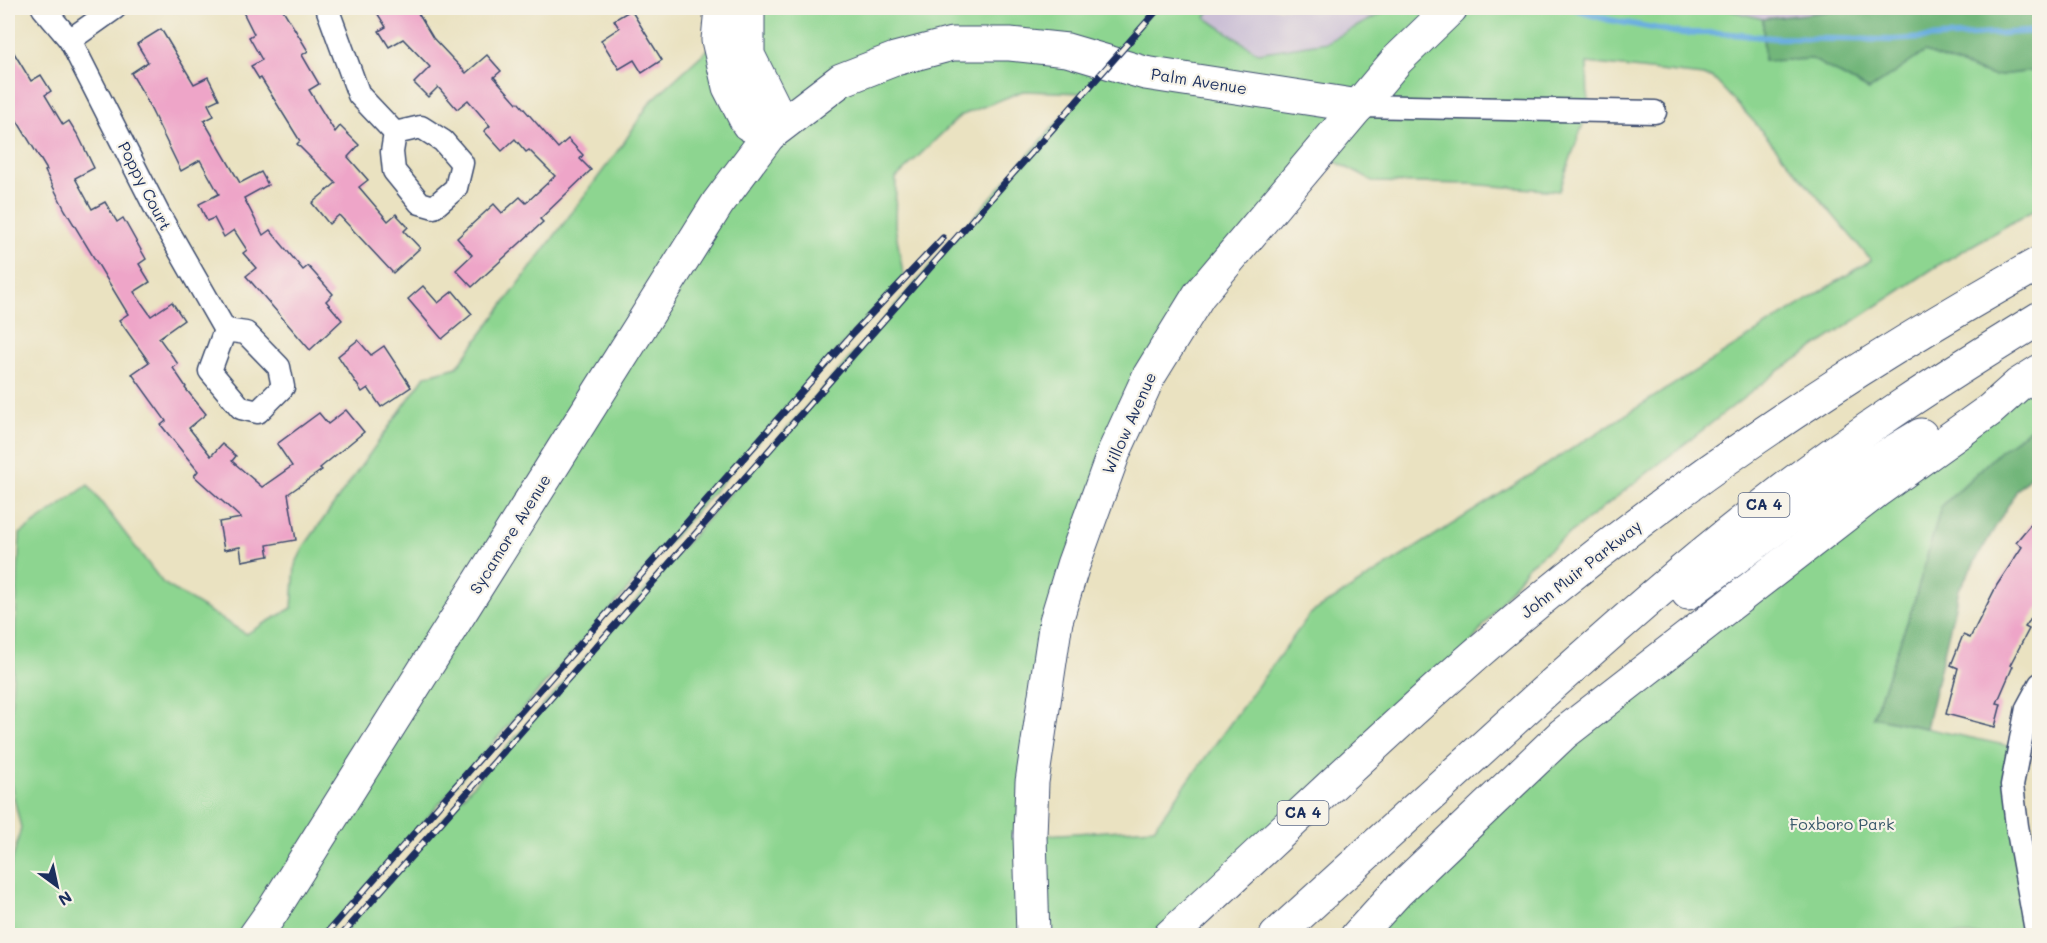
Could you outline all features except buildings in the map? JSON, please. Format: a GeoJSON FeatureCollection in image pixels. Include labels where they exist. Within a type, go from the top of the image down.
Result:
{"type":"FeatureCollection","features":[{"type":"Feature","properties":{"kind":"main road"},"geometry":{"type":"LineString","coordinates":[[721,8],[718,40],[729,87],[748,124],[769,135],[772,103],[748,55],[748,8]]}},
{"type":"Feature","properties":{"kind":"main road","name":"Willow Avenue"},"geometry":{"type":"LineString","coordinates":[[1033,936],[1030,836],[1032,782],[1056,621],[1073,565],[1114,452],[1149,376],[1199,295],[1397,60],[1450,8]]}},
{"type":"Feature","properties":{"kind":"main road","name":"Palm Avenue"},"geometry":{"type":"LineString","coordinates":[[769,135],[841,80],[895,59],[952,44],[1010,44],[1067,50],[1145,73],[1359,106]]}},
{"type":"Feature","properties":{"kind":"main road","name":"Sycamore Avenue"},"geometry":{"type":"LineString","coordinates":[[255,936],[718,203],[769,135]]}},
{"type":"Feature","properties":{"kind":"main road","name":"John Muir Parkway"},"geometry":{"type":"LineString","coordinates":[[1170,936],[1436,690],[1564,580],[1727,458],[1837,383],[1959,308],[2040,263]]}},
{"type":"Feature","properties":{"kind":"main road","name":"CA 4"},"geometry":{"type":"LineString","coordinates":[[1276,936],[1637,610],[1769,500],[1910,401],[2040,318]]}},
{"type":"Feature","properties":{"kind":"main road"},"geometry":{"type":"LineString","coordinates":[[1512,722],[1815,499],[1983,397],[2029,378]]}},
{"type":"Feature","properties":{"kind":"main road"},"geometry":{"type":"LineString","coordinates":[[1357,936],[1398,891],[1563,734],[1878,490],[1990,410],[2029,378]]}},
{"type":"Feature","properties":{"kind":"street","name":"Poppy Court"},"geometry":{"type":"LineString","coordinates":[[43,8],[70,40],[158,213],[225,330]]}},
{"type":"Feature","properties":{"kind":"street"},"geometry":{"type":"LineString","coordinates":[[70,40],[115,8]]}},
{"type":"Feature","properties":{"kind":"street"},"geometry":{"type":"LineString","coordinates":[[327,8],[358,95],[395,133]]}},
{"type":"Feature","properties":{"kind":"street","name":"Palm Avenue"},"geometry":{"type":"LineString","coordinates":[[1359,106],[1655,112]]}},
{"type":"Feature","properties":{"kind":"street"},"geometry":{"type":"LineString","coordinates":[[2037,936],[2012,785],[2027,708],[2040,684]]}},
{"type":"Feature","properties":{"kind":"shaded area"},"geometry":{"type":"Polygon","coordinates":[[[1159,8],[1451,8],[1359,106],[1159,8]]]}},
{"type":"Feature","properties":{"kind":"shaded area"},"geometry":{"type":"Polygon","coordinates":[[[1720,8],[1858,8],[1763,19],[1720,8]]]}},
{"type":"Feature","properties":{"kind":"green space"},"geometry":{"type":"Polygon","coordinates":[[[748,8],[1212,8],[1205,17],[1258,53],[1327,42],[1392,8],[1720,8],[1763,19],[1764,61],[1812,59],[1869,90],[1925,52],[1993,76],[2039,70],[2039,207],[1940,264],[1777,372],[1528,566],[1436,690],[1170,935],[341,935],[1083,93],[1023,91],[960,116],[896,178],[895,226],[904,279],[854,332],[324,935],[8,935],[8,873],[21,828],[8,772],[20,534],[88,485],[163,583],[246,634],[292,608],[295,565],[305,545],[425,376],[457,367],[625,141],[650,102],[718,40],[748,8]],[[1587,63],[1588,110],[1559,191],[1469,184],[1374,182],[1319,153],[1199,295],[1073,565],[1030,836],[1154,828],[1310,614],[1871,260],[1755,123],[1712,77],[1587,63]]]}},
{"type":"Feature","properties":{"kind":"green space"},"geometry":{"type":"Polygon","coordinates":[[[1858,8],[2039,8],[2039,70],[1993,76],[1925,52],[1869,90],[1812,59],[1764,61],[1763,19],[1858,8]]]}},
{"type":"Feature","properties":{"kind":"green space","name":"Foxboro Park"},"geometry":{"type":"Polygon","coordinates":[[[2039,371],[2039,422],[2000,451],[1941,507],[1913,606],[1873,717],[2019,748],[2037,935],[1357,936],[1563,734],[2039,371]]]}},
{"type":"Feature","properties":{"kind":"green space"},"geometry":{"type":"Polygon","coordinates":[[[2039,422],[2039,467],[2017,490],[1959,589],[1926,728],[1873,717],[1913,606],[1941,507],[2000,451],[2039,422]]]}},
{"type":"Feature","properties":{"kind":"waterway"},"geometry":{"type":"LineString","coordinates":[[1574,8],[1610,20],[1680,33],[1721,33],[1774,38],[1892,40],[2040,31]]}},
{"type":"Feature","properties":{"kind":"railway"},"geometry":{"type":"LineString","coordinates":[[341,936],[1159,8]]}},
{"type":"Feature","properties":{"kind":"railway"},"geometry":{"type":"LineString","coordinates":[[324,936],[854,332],[943,238]]}}]}
